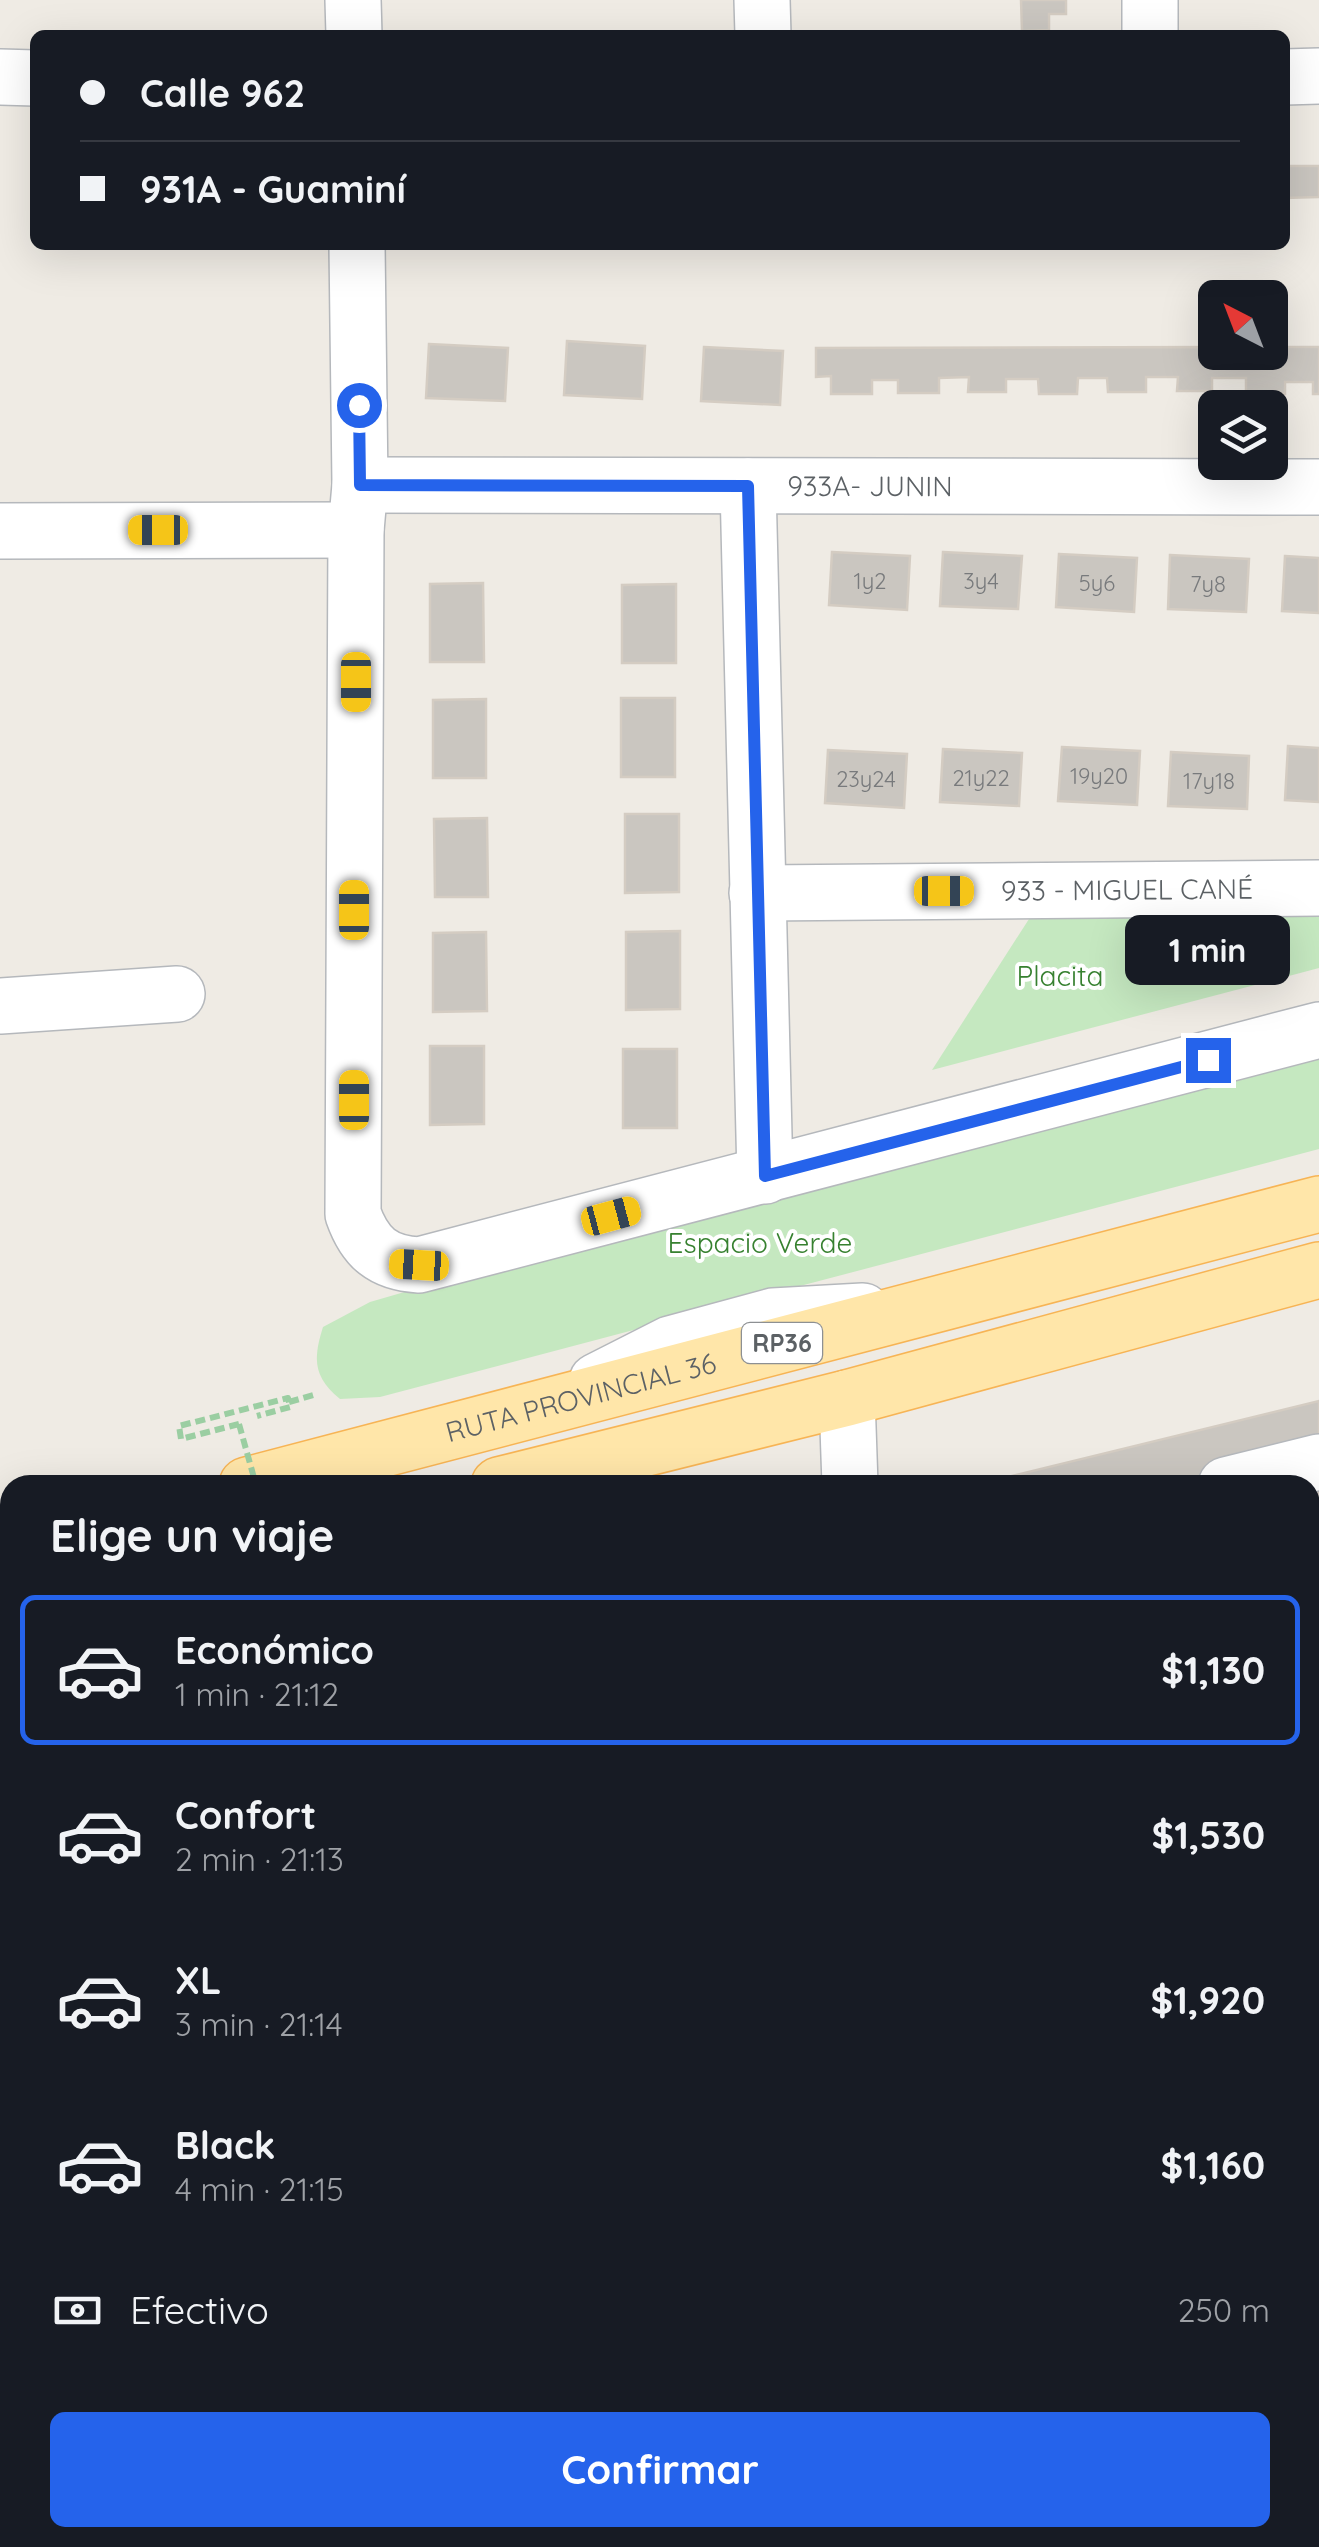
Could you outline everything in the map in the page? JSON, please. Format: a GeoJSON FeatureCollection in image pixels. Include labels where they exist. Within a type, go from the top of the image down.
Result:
{"type":"FeatureCollection","features":[{"type":"Feature","properties":{"kind":"main road","name":"RUTA PROVINCIAL 36"},"geometry":{"type":"LineString","coordinates":[[284,1475],[1319,1204]]}},
{"type":"Feature","properties":{"kind":"main road","name":"RP36"},"geometry":{"type":"LineString","coordinates":[[539,1475],[847,1398],[1319,1270]]}},
{"type":"Feature","properties":{"kind":"street"},"geometry":{"type":"LineString","coordinates":[[353,0],[354,30]]}},
{"type":"Feature","properties":{"kind":"street"},"geometry":{"type":"LineString","coordinates":[[762,0],[763,30]]}},
{"type":"Feature","properties":{"kind":"street"},"geometry":{"type":"LineString","coordinates":[[1150,0],[1150,30]]}},
{"type":"Feature","properties":{"kind":"street"},"geometry":{"type":"LineString","coordinates":[[1290,77],[1319,76]]}},
{"type":"Feature","properties":{"kind":"street"},"geometry":{"type":"LineString","coordinates":[[0,78],[30,78]]}},
{"type":"Feature","properties":{"kind":"street"},"geometry":{"type":"LineString","coordinates":[[357,250],[353,1214],[362,1237],[376,1252],[394,1264],[419,1265],[1319,1030]]}},
{"type":"Feature","properties":{"kind":"street"},"geometry":{"type":"LineString","coordinates":[[748,486],[765,1176]]}},
{"type":"Feature","properties":{"kind":"street","name":"933A- JUNIN"},"geometry":{"type":"LineString","coordinates":[[0,531],[748,486],[1319,487]]}},
{"type":"Feature","properties":{"kind":"street","name":"933 - MIGUEL CANÉ"},"geometry":{"type":"LineString","coordinates":[[757,892],[1319,888]]}},
{"type":"Feature","properties":{"kind":"street"},"geometry":{"type":"LineString","coordinates":[[0,1006],[178,994]]}},
{"type":"Feature","properties":{"kind":"street"},"geometry":{"type":"LineString","coordinates":[[847,1398],[850,1475]]}},
{"type":"Feature","properties":{"kind":"street"},"geometry":{"type":"LineString","coordinates":[[1266,1475],[1319,1462]]}},
{"type":"Feature","properties":{"kind":"path"},"geometry":{"type":"LineString","coordinates":[[289,1402],[318,1394]]}},
{"type":"Feature","properties":{"kind":"path"},"geometry":{"type":"LineString","coordinates":[[253,1475],[239,1424],[182,1439],[178,1426],[288,1398],[290,1407],[257,1416]]}},
{"type":"Feature","properties":{"kind":"shaded area"},"geometry":{"type":"Polygon","coordinates":[[[1319,1401],[1319,1475],[1016,1475],[1319,1401]]]}},
{"type":"Feature","properties":{"kind":"green space","name":"Placita"},"geometry":{"type":"Polygon","coordinates":[[[1319,909],[1319,968],[932,1070],[1029,919],[1319,909]]]}},
{"type":"Feature","properties":{"kind":"green space","name":"Espacio Verde"},"geometry":{"type":"Polygon","coordinates":[[[1319,1044],[1319,1149],[380,1397],[340,1399],[320,1375],[317,1358],[323,1327],[370,1302],[767,1187],[1319,1044]]]}},
{"type":"Feature","properties":{"kind":"building"},"geometry":{"type":"Polygon","coordinates":[[[1021,0],[1066,0],[1066,14],[1049,14],[1049,30],[1022,30],[1021,0]]]}},
{"type":"Feature","properties":{"kind":"building"},"geometry":{"type":"Polygon","coordinates":[[[1290,166],[1319,166],[1319,197],[1290,198],[1290,166]]]}},
{"type":"Feature","properties":{"kind":"building"},"geometry":{"type":"Polygon","coordinates":[[[567,341],[645,346],[642,399],[564,395],[567,341]]]}},
{"type":"Feature","properties":{"kind":"building"},"geometry":{"type":"Polygon","coordinates":[[[429,344],[508,348],[505,401],[426,398],[429,344]]]}},
{"type":"Feature","properties":{"kind":"building"},"geometry":{"type":"Polygon","coordinates":[[[704,347],[783,351],[780,405],[701,401],[704,347]]]}},
{"type":"Feature","properties":{"kind":"building"},"geometry":{"type":"Polygon","coordinates":[[[1198,347],[1198,370],[1288,370],[1288,347],[1319,347],[1319,394],[1313,394],[1313,382],[1285,382],[1285,390],[1246,390],[1246,378],[1212,378],[1212,390],[1177,391],[1178,377],[1146,377],[1146,392],[1108,392],[1107,378],[1078,378],[1077,394],[1039,394],[1038,379],[1006,379],[1006,392],[968,392],[969,377],[939,378],[939,393],[898,393],[898,380],[872,380],[872,394],[831,394],[831,376],[816,377],[816,348],[1198,347]]]}},
{"type":"Feature","properties":{"kind":"building"},"geometry":{"type":"Polygon","coordinates":[[[832,552],[910,556],[907,610],[829,605],[832,552]]]}},
{"type":"Feature","properties":{"kind":"building"},"geometry":{"type":"Polygon","coordinates":[[[943,552],[1022,556],[1018,609],[940,606],[943,552]]]}},
{"type":"Feature","properties":{"kind":"building"},"geometry":{"type":"Polygon","coordinates":[[[1059,554],[1137,558],[1134,612],[1056,607],[1059,554]]]}},
{"type":"Feature","properties":{"kind":"building"},"geometry":{"type":"Polygon","coordinates":[[[1170,555],[1249,559],[1246,612],[1168,609],[1170,555]]]}},
{"type":"Feature","properties":{"kind":"building"},"geometry":{"type":"Polygon","coordinates":[[[1285,556],[1319,558],[1319,613],[1282,611],[1285,556]]]}},
{"type":"Feature","properties":{"kind":"building"},"geometry":{"type":"Polygon","coordinates":[[[483,583],[484,662],[430,662],[430,584],[483,583]]]}},
{"type":"Feature","properties":{"kind":"building"},"geometry":{"type":"Polygon","coordinates":[[[676,584],[676,663],[622,663],[622,585],[676,584]]]}},
{"type":"Feature","properties":{"kind":"building"},"geometry":{"type":"Polygon","coordinates":[[[621,698],[675,698],[675,777],[621,777],[621,698]]]}},
{"type":"Feature","properties":{"kind":"building"},"geometry":{"type":"Polygon","coordinates":[[[486,699],[486,778],[433,778],[433,700],[486,699]]]}},
{"type":"Feature","properties":{"kind":"building"},"geometry":{"type":"Polygon","coordinates":[[[1288,746],[1319,748],[1319,802],[1285,800],[1288,746]]]}},
{"type":"Feature","properties":{"kind":"building"},"geometry":{"type":"Polygon","coordinates":[[[1062,747],[1140,751],[1137,805],[1058,801],[1062,747]]]}},
{"type":"Feature","properties":{"kind":"building"},"geometry":{"type":"Polygon","coordinates":[[[943,749],[1022,753],[1019,806],[940,802],[943,749]]]}},
{"type":"Feature","properties":{"kind":"building"},"geometry":{"type":"Polygon","coordinates":[[[828,750],[907,754],[904,808],[825,803],[828,750]]]}},
{"type":"Feature","properties":{"kind":"building"},"geometry":{"type":"Polygon","coordinates":[[[1171,752],[1249,756],[1247,809],[1168,806],[1171,752]]]}},
{"type":"Feature","properties":{"kind":"building"},"geometry":{"type":"Polygon","coordinates":[[[625,814],[679,814],[679,892],[625,893],[625,814]]]}},
{"type":"Feature","properties":{"kind":"building"},"geometry":{"type":"Polygon","coordinates":[[[487,818],[488,897],[435,897],[434,819],[487,818]]]}},
{"type":"Feature","properties":{"kind":"building"},"geometry":{"type":"Polygon","coordinates":[[[680,931],[680,1009],[626,1010],[626,932],[680,931]]]}},
{"type":"Feature","properties":{"kind":"building"},"geometry":{"type":"Polygon","coordinates":[[[486,932],[487,1011],[433,1012],[433,933],[486,932]]]}},
{"type":"Feature","properties":{"kind":"building"},"geometry":{"type":"Polygon","coordinates":[[[430,1046],[484,1046],[484,1124],[430,1125],[430,1046]]]}},
{"type":"Feature","properties":{"kind":"building"},"geometry":{"type":"Polygon","coordinates":[[[623,1049],[677,1049],[677,1128],[623,1128],[623,1049]]]}},
{"type":"Feature","properties":{"kind":"building"},"geometry":{"type":"Polygon","coordinates":[[[1319,1401],[1319,1475],[1016,1475],[1319,1401]]]}},
{"type":"Feature","properties":{"kind":"route"},"geometry":{"type":"LineString","coordinates":[[359,405],[360,485],[748,486],[765,1176],[1208,1060]]}}]}
